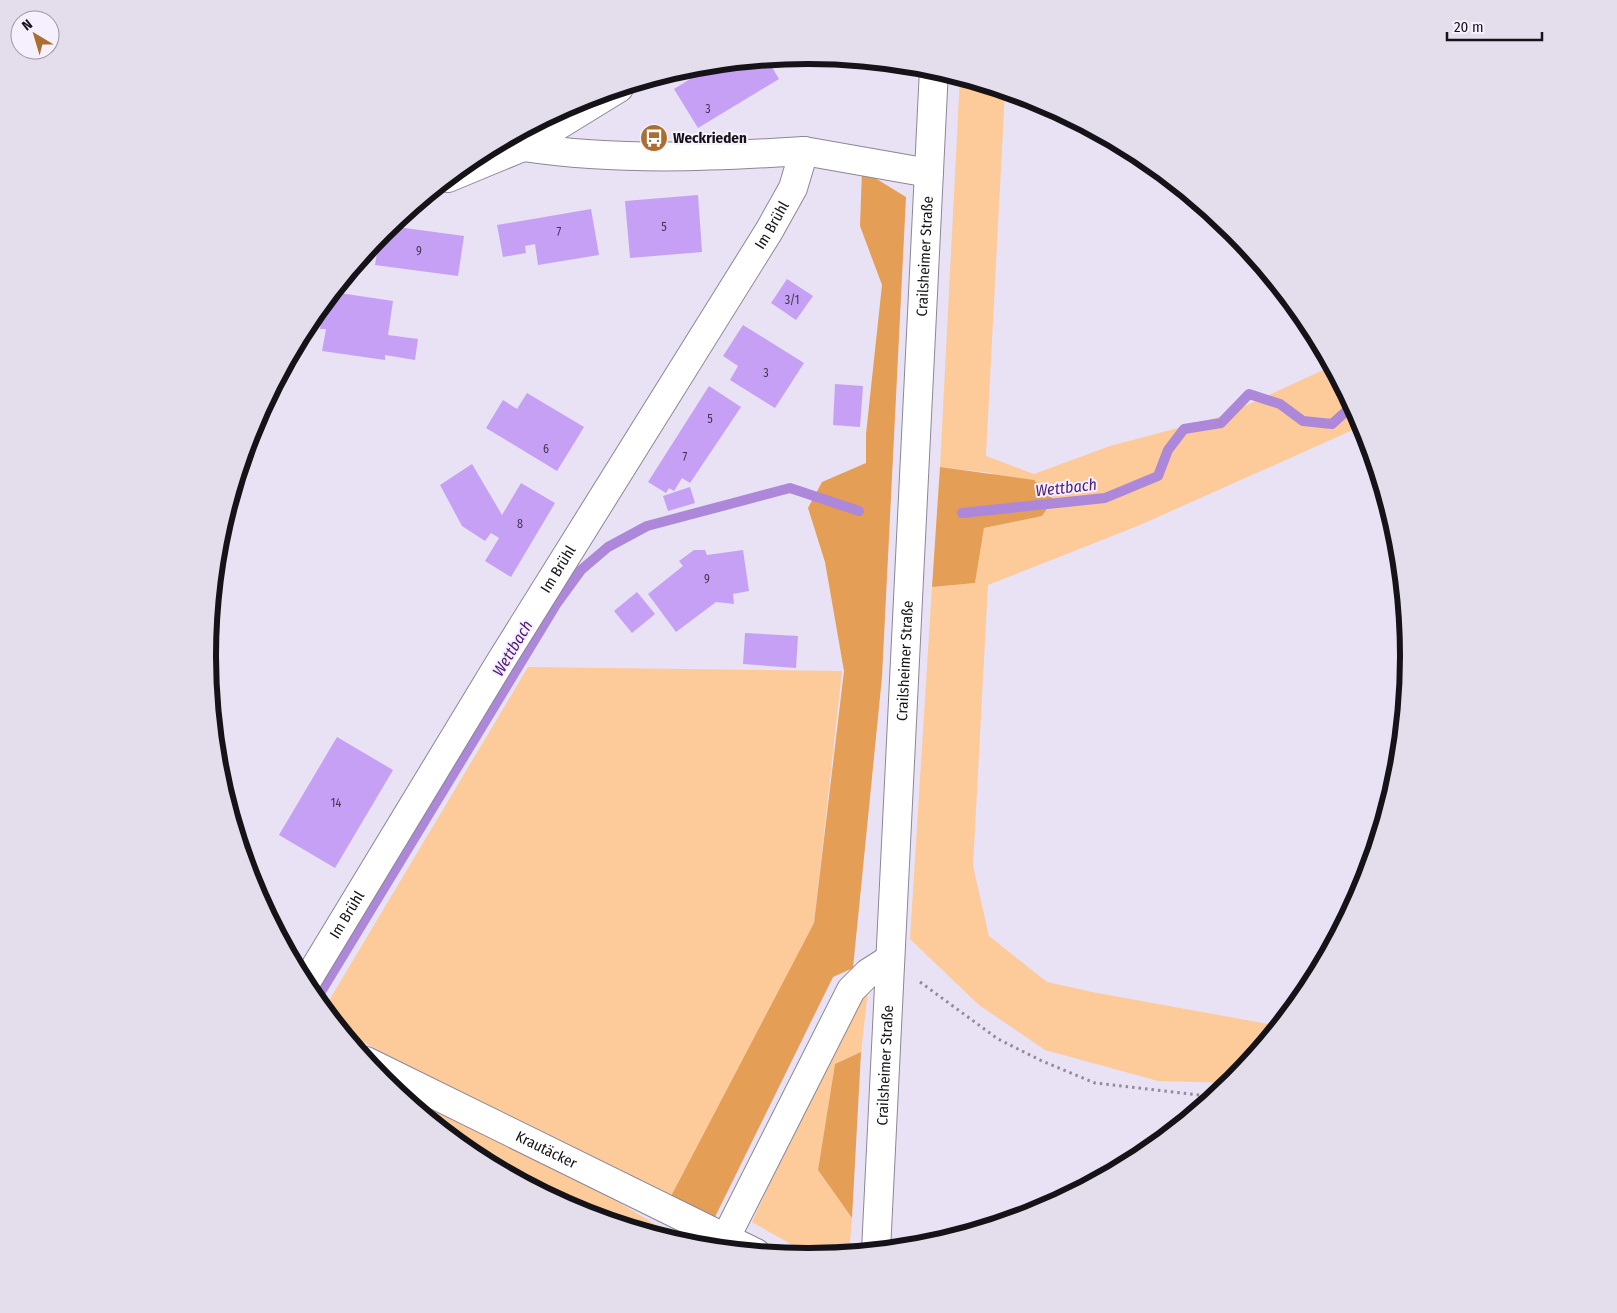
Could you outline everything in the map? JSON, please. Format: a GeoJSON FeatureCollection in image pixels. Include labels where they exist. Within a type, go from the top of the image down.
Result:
{"type":"FeatureCollection","features":[{"type":"Feature","properties":{"kind":"street","name":"Crailsheimer Straße"},"geometry":{"type":"LineString","coordinates":[[876,1245],[934,77]]}},
{"type":"Feature","properties":{"kind":"street"},"geometry":{"type":"LineString","coordinates":[[475,167],[523,147],[590,106]]}},
{"type":"Feature","properties":{"kind":"street"},"geometry":{"type":"LineString","coordinates":[[523,147],[569,154],[688,158],[804,151],[929,173]]}},
{"type":"Feature","properties":{"kind":"street","name":"Im Brühl"},"geometry":{"type":"LineString","coordinates":[[310,976],[499,664],[769,231],[792,188],[804,151]]}},
{"type":"Feature","properties":{"kind":"street"},"geometry":{"type":"LineString","coordinates":[[724,1243],[851,990],[868,974],[890,959]]}},
{"type":"Feature","properties":{"kind":"street","name":"Krautäcker"},"geometry":{"type":"LineString","coordinates":[[384,1070],[717,1242]]}},
{"type":"Feature","properties":{"kind":"path"},"geometry":{"type":"LineString","coordinates":[[890,959],[998,1039],[1042,1061],[1095,1082],[1207,1095]]}},
{"type":"Feature","properties":{"kind":"shaded area"},"geometry":{"type":"Polygon","coordinates":[[[960,83],[1005,97],[986,456],[1034,474],[1110,446],[1223,416],[1327,369],[1340,394],[1355,429],[1140,525],[988,585],[973,866],[989,936],[1047,982],[1272,1025],[1221,1083],[1158,1081],[1045,1050],[979,1005],[910,939],[932,587],[975,583],[984,528],[1042,516],[991,473],[940,467],[960,83]]]}},
{"type":"Feature","properties":{"kind":"shaded area"},"geometry":{"type":"Polygon","coordinates":[[[862,170],[906,197],[882,677],[853,968],[833,977],[714,1219],[669,1200],[814,923],[844,671],[825,562],[808,508],[822,482],[866,463],[866,434],[882,285],[860,226],[862,170]]]}},
{"type":"Feature","properties":{"kind":"shaded area"},"geometry":{"type":"Polygon","coordinates":[[[940,467],[1034,480],[1053,499],[1042,516],[984,528],[975,583],[932,587],[940,467]]]}},
{"type":"Feature","properties":{"kind":"shaded area"},"geometry":{"type":"Polygon","coordinates":[[[528,667],[842,671],[814,923],[669,1200],[356,1039],[328,1003],[528,667]]]}},
{"type":"Feature","properties":{"kind":"shaded area"},"geometry":{"type":"Polygon","coordinates":[[[868,990],[861,1052],[835,1064],[818,1170],[852,1218],[850,1248],[799,1249],[752,1222],[817,1081],[868,990]]]}},
{"type":"Feature","properties":{"kind":"shaded area"},"geometry":{"type":"Polygon","coordinates":[[[861,1052],[852,1218],[818,1170],[835,1064],[861,1052]]]}},
{"type":"Feature","properties":{"kind":"shaded area"},"geometry":{"type":"Polygon","coordinates":[[[415,1099],[618,1202],[668,1232],[618,1218],[546,1188],[512,1170],[479,1149],[448,1127],[415,1099]]]}},
{"type":"Feature","properties":{"kind":"building"},"geometry":{"type":"Polygon","coordinates":[[[770,65],[779,79],[698,128],[674,89],[698,74],[770,65]]]}},
{"type":"Feature","properties":{"kind":"building"},"geometry":{"type":"Polygon","coordinates":[[[698,195],[702,252],[630,258],[625,201],[698,195]]]}},
{"type":"Feature","properties":{"kind":"building"},"geometry":{"type":"Polygon","coordinates":[[[591,209],[599,255],[538,265],[535,244],[525,246],[526,253],[503,257],[497,225],[591,209]]]}},
{"type":"Feature","properties":{"kind":"building"},"geometry":{"type":"Polygon","coordinates":[[[400,227],[464,236],[458,276],[375,265],[378,250],[400,227]]]}},
{"type":"Feature","properties":{"kind":"building"},"geometry":{"type":"Polygon","coordinates":[[[787,279],[813,296],[796,320],[771,303],[787,279]]]}},
{"type":"Feature","properties":{"kind":"building"},"geometry":{"type":"Polygon","coordinates":[[[340,293],[393,301],[388,335],[418,339],[415,360],[385,355],[385,360],[322,351],[326,329],[320,329],[322,319],[340,293]]]}},
{"type":"Feature","properties":{"kind":"building"},"geometry":{"type":"Polygon","coordinates":[[[743,325],[804,363],[775,408],[730,380],[738,366],[723,356],[743,325]]]}},
{"type":"Feature","properties":{"kind":"building"},"geometry":{"type":"Polygon","coordinates":[[[835,384],[863,386],[860,427],[833,425],[835,384]]]}},
{"type":"Feature","properties":{"kind":"building"},"geometry":{"type":"Polygon","coordinates":[[[709,386],[741,407],[690,483],[682,478],[674,491],[669,488],[666,493],[648,482],[709,386]]]}},
{"type":"Feature","properties":{"kind":"building"},"geometry":{"type":"Polygon","coordinates":[[[527,393],[584,427],[557,471],[486,428],[503,400],[517,409],[527,393]]]}},
{"type":"Feature","properties":{"kind":"building"},"geometry":{"type":"Polygon","coordinates":[[[472,464],[502,515],[521,483],[555,503],[511,577],[485,561],[499,538],[491,533],[485,541],[462,526],[440,485],[472,464]]]}},
{"type":"Feature","properties":{"kind":"building"},"geometry":{"type":"Polygon","coordinates":[[[690,487],[695,503],[668,511],[663,496],[690,487]]]}},
{"type":"Feature","properties":{"kind":"building"},"geometry":{"type":"Polygon","coordinates":[[[694,550],[705,550],[707,555],[743,550],[749,591],[733,594],[734,604],[716,602],[676,632],[648,594],[683,566],[679,561],[694,550]]]}},
{"type":"Feature","properties":{"kind":"building"},"geometry":{"type":"Polygon","coordinates":[[[637,592],[655,614],[632,633],[614,611],[637,592]]]}},
{"type":"Feature","properties":{"kind":"building"},"geometry":{"type":"Polygon","coordinates":[[[745,633],[798,636],[796,668],[743,664],[745,633]]]}},
{"type":"Feature","properties":{"kind":"building"},"geometry":{"type":"Polygon","coordinates":[[[337,737],[393,770],[335,868],[279,835],[337,737]]]}},
{"type":"Feature","properties":{"kind":"waterway","name":"Wettbach"},"geometry":{"type":"LineString","coordinates":[[962,513],[1105,498],[1158,476],[1168,450],[1184,429],[1221,423],[1249,394],[1280,404],[1303,421],[1332,424],[1347,410]]}},
{"type":"Feature","properties":{"kind":"waterway","name":"Wettbach"},"geometry":{"type":"LineString","coordinates":[[321,992],[557,603],[581,570],[608,547],[647,526],[790,488],[859,511]]}},
{"type":"Feature","properties":{"kind":"place","name":"Weckrieden"},"geometry":{"type":"Point","coordinates":[654,138]}}]}
